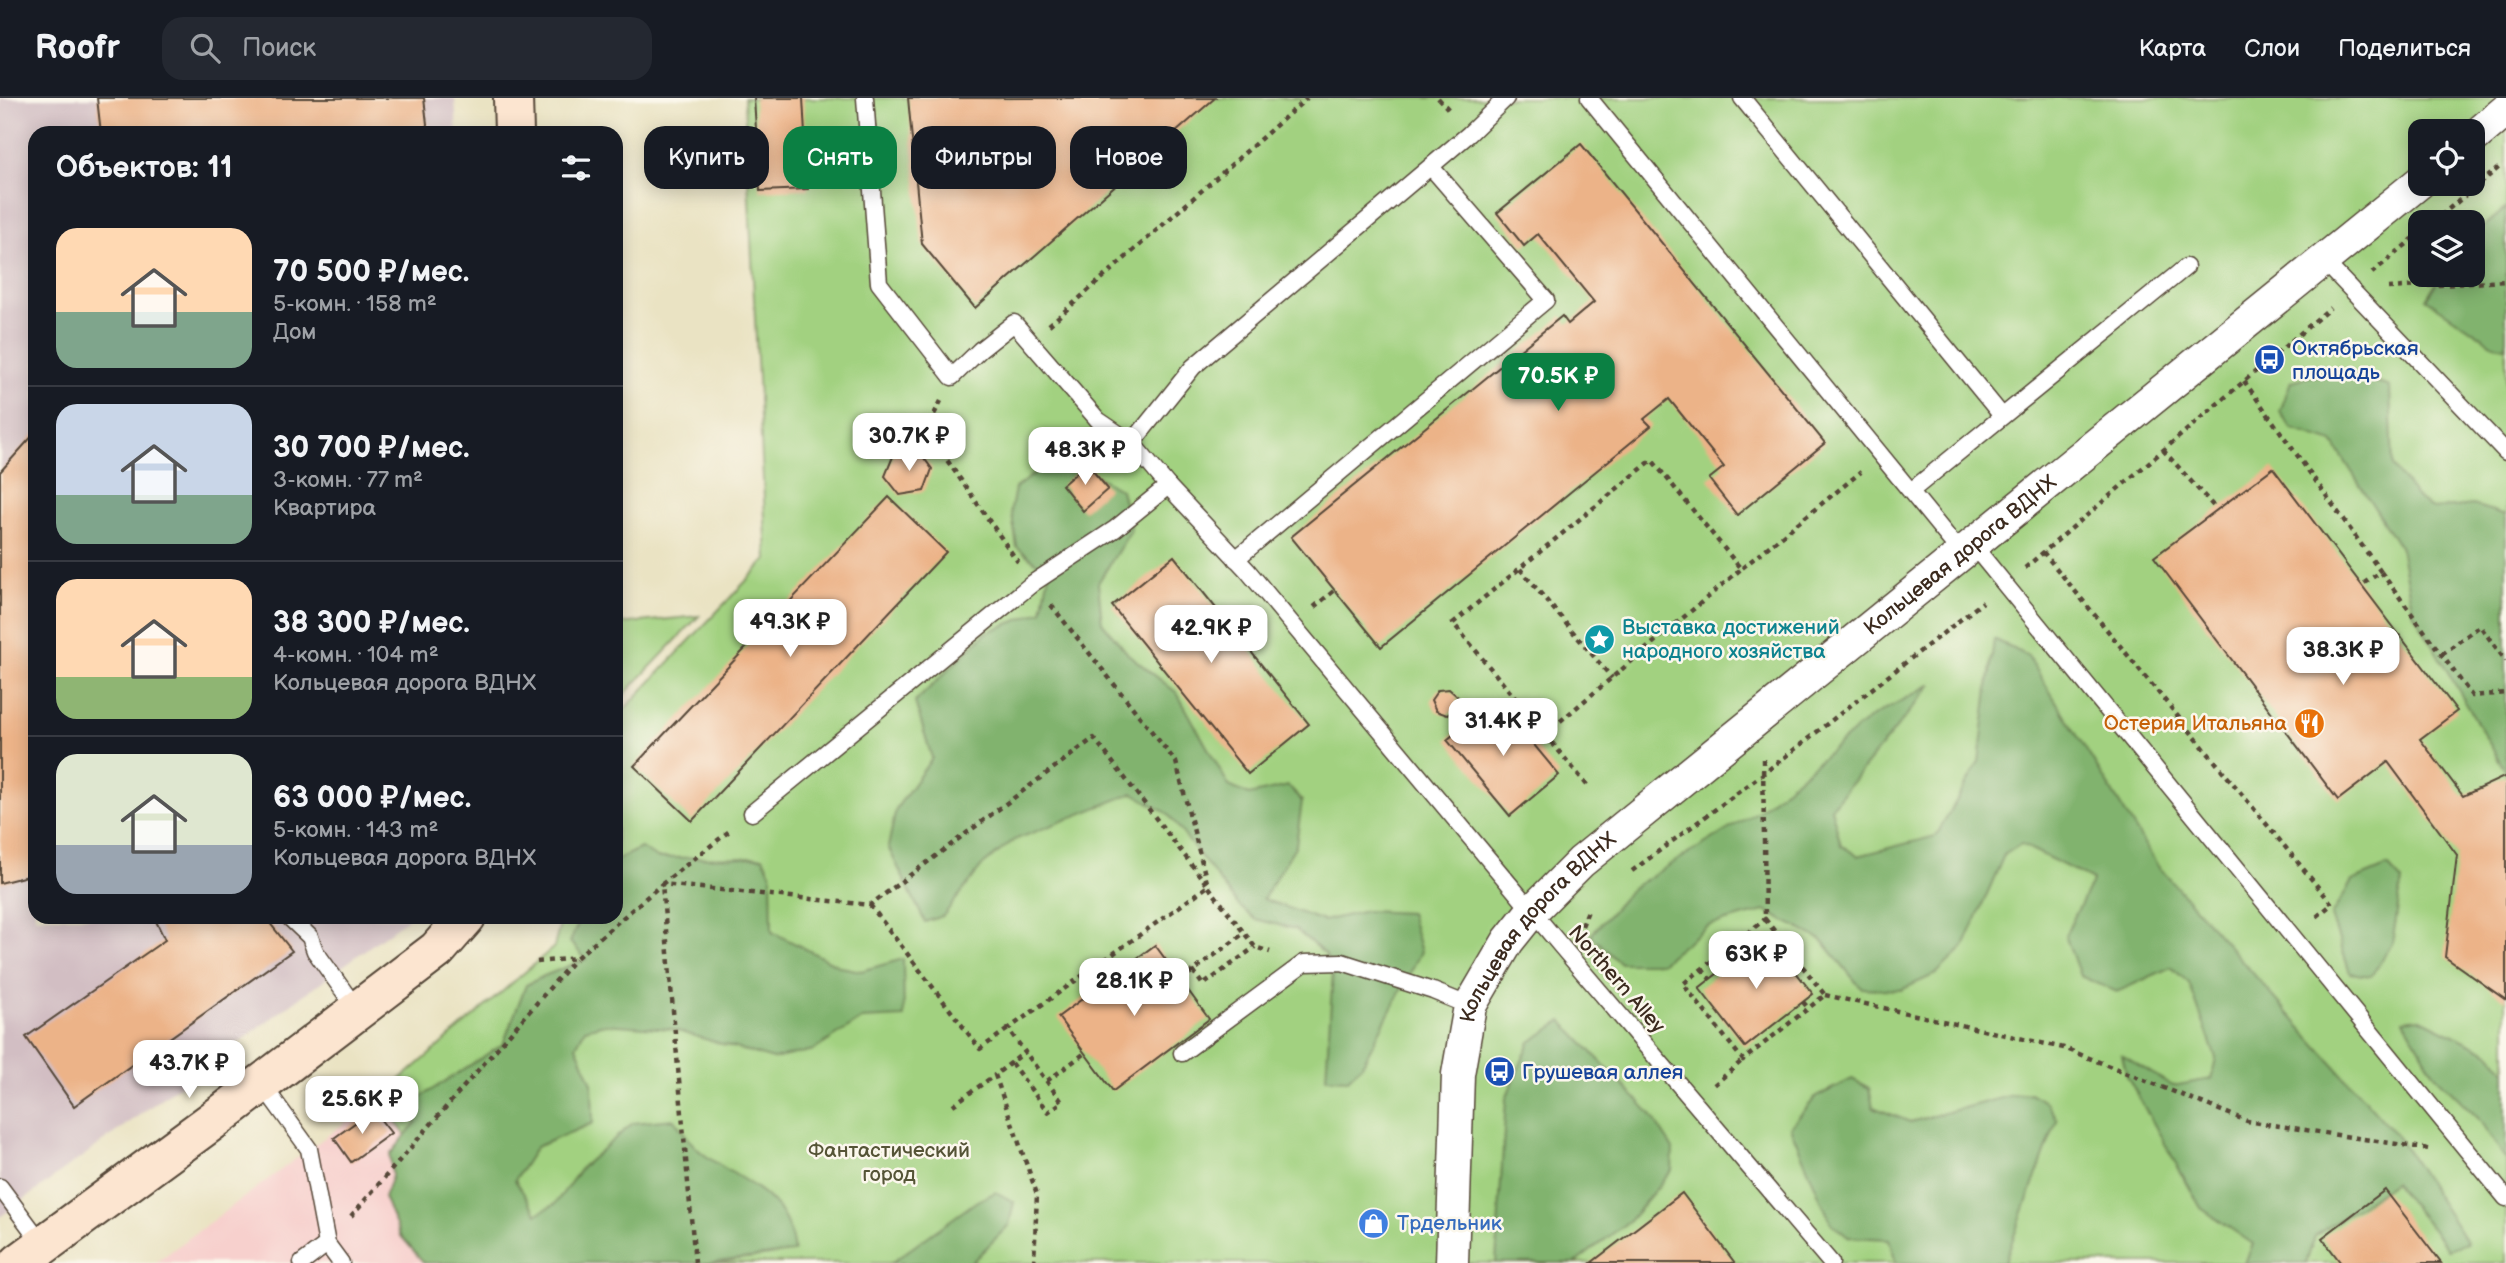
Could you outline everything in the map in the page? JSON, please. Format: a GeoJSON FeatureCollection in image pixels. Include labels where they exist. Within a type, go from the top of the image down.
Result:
{"type":"FeatureCollection","features":[{"type":"Feature","properties":{"kind":"main road"},"geometry":{"type":"LineString","coordinates":[[513,98],[514,126]]}},
{"type":"Feature","properties":{"kind":"main road"},"geometry":{"type":"LineString","coordinates":[[31,1254],[437,950],[460,924]]}},
{"type":"Feature","properties":{"kind":"street"},"geometry":{"type":"LineString","coordinates":[[2485,128],[2506,110]]}},
{"type":"Feature","properties":{"kind":"street","name":"Кольцевая дорога ВДНХ"},"geometry":{"type":"LineString","coordinates":[[1452,1263],[1458,1073],[1470,1006],[1508,942],[1532,911],[1581,862],[2408,191]]}},
{"type":"Feature","properties":{"kind":"lane"},"geometry":{"type":"LineString","coordinates":[[865,98],[878,283],[952,377]]}},
{"type":"Feature","properties":{"kind":"lane"},"geometry":{"type":"LineString","coordinates":[[1132,443],[1193,367],[1431,167],[1506,98]]}},
{"type":"Feature","properties":{"kind":"lane"},"geometry":{"type":"LineString","coordinates":[[1589,98],[1910,491],[1966,548],[2293,936],[2506,1198]]}},
{"type":"Feature","properties":{"kind":"lane"},"geometry":{"type":"LineString","coordinates":[[1742,98],[2002,416]]}},
{"type":"Feature","properties":{"kind":"lane"},"geometry":{"type":"LineString","coordinates":[[1236,559],[1546,300],[1431,167]]}},
{"type":"Feature","properties":{"kind":"lane"},"geometry":{"type":"LineString","coordinates":[[2325,261],[2506,452]]}},
{"type":"Feature","properties":{"kind":"lane"},"geometry":{"type":"LineString","coordinates":[[1910,491],[2186,267]]}},
{"type":"Feature","properties":{"kind":"lane","name":"Northern Alley"},"geometry":{"type":"LineString","coordinates":[[952,377],[1014,323],[1098,420],[1132,443],[1236,559],[1831,1263]]}},
{"type":"Feature","properties":{"kind":"lane"},"geometry":{"type":"LineString","coordinates":[[752,813],[1033,583],[1115,529],[1168,486]]}},
{"type":"Feature","properties":{"kind":"lane"},"geometry":{"type":"LineString","coordinates":[[296,924],[310,937],[315,951],[358,1010]]}},
{"type":"Feature","properties":{"kind":"lane"},"geometry":{"type":"LineString","coordinates":[[1182,1053],[1304,963],[1342,962],[1433,991],[1470,1006]]}},
{"type":"Feature","properties":{"kind":"lane"},"geometry":{"type":"LineString","coordinates":[[262,1083],[309,1149],[327,1244],[341,1263]]}},
{"type":"Feature","properties":{"kind":"lane"},"geometry":{"type":"LineString","coordinates":[[0,1187],[31,1254]]}},
{"type":"Feature","properties":{"kind":"lane"},"geometry":{"type":"LineString","coordinates":[[302,1263],[327,1244]]}},
{"type":"Feature","properties":{"kind":"path"},"geometry":{"type":"LineString","coordinates":[[1030,341],[1307,98]]}},
{"type":"Feature","properties":{"kind":"path"},"geometry":{"type":"LineString","coordinates":[[2448,210],[2506,162]]}},
{"type":"Feature","properties":{"kind":"path"},"geometry":{"type":"LineString","coordinates":[[2352,290],[2506,281]]}},
{"type":"Feature","properties":{"kind":"path"},"geometry":{"type":"LineString","coordinates":[[952,377],[926,430],[1033,583],[1176,762],[1208,886]]}},
{"type":"Feature","properties":{"kind":"path"},"geometry":{"type":"LineString","coordinates":[[2245,381],[2381,572],[2473,695],[2506,691]]}},
{"type":"Feature","properties":{"kind":"path"},"geometry":{"type":"LineString","coordinates":[[2163,450],[2217,510]]}},
{"type":"Feature","properties":{"kind":"path"},"geometry":{"type":"LineString","coordinates":[[1545,734],[1881,455]]}},
{"type":"Feature","properties":{"kind":"path"},"geometry":{"type":"LineString","coordinates":[[1587,785],[1453,623],[1652,460],[1741,569]]}},
{"type":"Feature","properties":{"kind":"path"},"geometry":{"type":"LineString","coordinates":[[2043,552],[2332,904],[2293,936]]}},
{"type":"Feature","properties":{"kind":"path"},"geometry":{"type":"LineString","coordinates":[[1520,569],[1612,678]]}},
{"type":"Feature","properties":{"kind":"path"},"geometry":{"type":"LineString","coordinates":[[2361,585],[2381,572]]}},
{"type":"Feature","properties":{"kind":"path"},"geometry":{"type":"LineString","coordinates":[[2442,654],[2480,626],[2506,661]]}},
{"type":"Feature","properties":{"kind":"path"},"geometry":{"type":"LineString","coordinates":[[1763,714],[1765,919],[1825,995],[2064,1048],[2247,1121],[2472,1156]]}},
{"type":"Feature","properties":{"kind":"path"},"geometry":{"type":"LineString","coordinates":[[1528,738],[1540,727]]}},
{"type":"Feature","properties":{"kind":"path"},"geometry":{"type":"LineString","coordinates":[[662,884],[870,905],[1094,737],[1255,947],[1304,963]]}},
{"type":"Feature","properties":{"kind":"path"},"geometry":{"type":"LineString","coordinates":[[623,918],[752,813]]}},
{"type":"Feature","properties":{"kind":"path"},"geometry":{"type":"LineString","coordinates":[[662,884],[695,1263]]}},
{"type":"Feature","properties":{"kind":"path"},"geometry":{"type":"LineString","coordinates":[[870,905],[980,1049],[1208,886]]}},
{"type":"Feature","properties":{"kind":"path"},"geometry":{"type":"LineString","coordinates":[[1743,1060],[1683,984],[1765,919]]}},
{"type":"Feature","properties":{"kind":"path"},"geometry":{"type":"LineString","coordinates":[[327,1244],[576,958],[616,924]]}},
{"type":"Feature","properties":{"kind":"path"},"geometry":{"type":"LineString","coordinates":[[1181,980],[1243,933]]}},
{"type":"Feature","properties":{"kind":"path"},"geometry":{"type":"LineString","coordinates":[[1193,971],[1203,985],[1255,947]]}},
{"type":"Feature","properties":{"kind":"path"},"geometry":{"type":"LineString","coordinates":[[537,962],[576,958]]}},
{"type":"Feature","properties":{"kind":"path"},"geometry":{"type":"LineString","coordinates":[[1702,969],[1710,979]]}},
{"type":"Feature","properties":{"kind":"path"},"geometry":{"type":"LineString","coordinates":[[1694,1101],[1825,995]]}},
{"type":"Feature","properties":{"kind":"path"},"geometry":{"type":"LineString","coordinates":[[1803,1002],[1809,1009]]}},
{"type":"Feature","properties":{"kind":"path"},"geometry":{"type":"LineString","coordinates":[[1008,1029],[1062,1102],[1048,1112],[1011,1063]]}},
{"type":"Feature","properties":{"kind":"path"},"geometry":{"type":"LineString","coordinates":[[953,1104],[1025,1052]]}},
{"type":"Feature","properties":{"kind":"path"},"geometry":{"type":"LineString","coordinates":[[1047,1081],[1085,1053]]}},
{"type":"Feature","properties":{"kind":"path"},"geometry":{"type":"LineString","coordinates":[[995,1075],[1037,1194],[1034,1263]]}},
{"type":"Feature","properties":{"kind":"shaded area"},"geometry":{"type":"Polygon","coordinates":[[[0,98],[455,98],[457,126],[28,126],[28,924],[400,924],[0,1217],[0,98]]]}},
{"type":"Feature","properties":{"kind":"shaded area"},"geometry":{"type":"Polygon","coordinates":[[[379,1098],[498,1263],[155,1263],[309,1149],[379,1098]]]}},
{"type":"Feature","properties":{"kind":"green space","name":"Выставка достижений народного хозяйства"},"geometry":{"type":"Polygon","coordinates":[[[744,98],[2506,98],[2506,1263],[498,1263],[379,1098],[554,947],[560,924],[623,924],[623,711],[767,559],[749,189],[769,189],[769,126],[745,126],[744,98]]]}},
{"type":"Feature","properties":{"kind":"green space"},"geometry":{"type":"Polygon","coordinates":[[[2506,208],[2506,347],[2494,345],[2426,299],[2434,287],[2485,287],[2485,226],[2506,208]]]}},
{"type":"Feature","properties":{"kind":"green space"},"geometry":{"type":"Polygon","coordinates":[[[2352,374],[2390,387],[2393,466],[2416,497],[2432,509],[2473,505],[2506,515],[2506,772],[2413,612],[2400,548],[2333,442],[2292,429],[2280,412],[2291,381],[2311,376],[2352,374]]]}},
{"type":"Feature","properties":{"kind":"green space"},"geometry":{"type":"Polygon","coordinates":[[[1067,459],[1121,490],[1131,530],[1098,583],[1102,622],[1128,654],[1177,693],[1229,786],[1249,795],[1288,786],[1302,801],[1296,845],[1263,899],[1323,921],[1366,911],[1410,913],[1421,952],[1362,1065],[1348,1079],[1326,1078],[1333,971],[1325,954],[1295,929],[1255,919],[1239,906],[1167,813],[1133,793],[1014,840],[983,865],[943,916],[925,922],[888,847],[896,809],[932,758],[915,702],[987,632],[1042,611],[1049,573],[1017,547],[1011,509],[1015,488],[1047,464],[1067,459]]]}},
{"type":"Feature","properties":{"kind":"green space"},"geometry":{"type":"Polygon","coordinates":[[[699,616],[623,696],[623,624],[699,616]]]}},
{"type":"Feature","properties":{"kind":"green space"},"geometry":{"type":"Polygon","coordinates":[[[1994,639],[2028,656],[2158,866],[2402,1142],[2467,1243],[2448,1249],[2394,1183],[2315,1236],[2306,1263],[2245,1263],[2253,1244],[2201,1208],[2127,1076],[2122,1055],[2173,1086],[2211,1079],[2216,1058],[2189,983],[2171,967],[2117,992],[2080,976],[2065,935],[2093,880],[2021,844],[2004,855],[1964,947],[1936,974],[1901,990],[1861,988],[1822,940],[1765,911],[1707,926],[1661,963],[1620,963],[1591,935],[1632,888],[1760,810],[1871,717],[1932,684],[1831,808],[1841,845],[1858,856],[1936,836],[1979,762],[1994,639]]]}},
{"type":"Feature","properties":{"kind":"green space"},"geometry":{"type":"Polygon","coordinates":[[[641,848],[657,858],[763,857],[771,874],[772,932],[841,967],[861,971],[903,959],[904,1017],[862,1019],[814,1050],[773,1059],[671,1029],[605,1024],[585,1029],[576,1046],[592,1083],[593,1123],[536,1147],[515,1180],[537,1214],[555,1204],[582,1167],[633,1123],[674,1119],[702,1153],[748,1182],[773,1202],[790,1232],[794,1252],[709,1263],[424,1263],[400,1235],[384,1197],[392,1176],[390,1155],[416,1122],[413,1102],[503,1044],[526,985],[586,959],[570,942],[578,924],[623,924],[623,857],[641,848]]]}},
{"type":"Feature","properties":{"kind":"green space"},"geometry":{"type":"Polygon","coordinates":[[[2388,866],[2402,881],[2392,944],[2371,976],[2350,973],[2331,916],[2352,881],[2388,866]]]}},
{"type":"Feature","properties":{"kind":"green space"},"geometry":{"type":"Polygon","coordinates":[[[2419,1018],[2492,1054],[2506,1071],[2506,1160],[2478,1118],[2435,1075],[2404,1020],[2419,1018]]]}},
{"type":"Feature","properties":{"kind":"green space"},"geometry":{"type":"Polygon","coordinates":[[[1562,1021],[1650,1113],[1673,1149],[1672,1170],[1630,1220],[1575,1263],[1496,1263],[1506,1098],[1530,1042],[1562,1021]]]}},
{"type":"Feature","properties":{"kind":"green space"},"geometry":{"type":"Polygon","coordinates":[[[1852,1079],[1869,1088],[1873,1107],[1910,1122],[2030,1093],[2047,1103],[2057,1120],[2004,1263],[1896,1263],[1889,1239],[1848,1237],[1831,1223],[1790,1127],[1816,1097],[1852,1079]]]}},
{"type":"Feature","properties":{"kind":"green space"},"geometry":{"type":"Polygon","coordinates":[[[996,1192],[1014,1202],[1009,1225],[971,1263],[891,1263],[977,1201],[996,1192]]]}},
{"type":"Feature","properties":{"kind":"building"},"geometry":{"type":"Polygon","coordinates":[[[97,98],[424,98],[427,126],[100,126],[97,98]]]}},
{"type":"Feature","properties":{"kind":"building"},"geometry":{"type":"Polygon","coordinates":[[[754,98],[803,98],[805,126],[783,126],[783,189],[808,189],[760,191],[769,189],[769,126],[756,126],[754,98]]]}},
{"type":"Feature","properties":{"kind":"building"},"geometry":{"type":"Polygon","coordinates":[[[908,98],[1215,98],[1183,126],[1070,126],[1070,189],[1111,189],[975,308],[922,244],[917,189],[1056,189],[1056,126],[911,126],[911,129],[908,98]]]}},
{"type":"Feature","properties":{"kind":"building"},"geometry":{"type":"Polygon","coordinates":[[[1581,144],[1825,443],[1737,515],[1709,479],[1724,467],[1669,399],[1644,419],[1651,426],[1381,647],[1291,537],[1562,316],[1568,324],[1594,302],[1538,234],[1524,246],[1497,213],[1581,144]]]}},
{"type":"Feature","properties":{"kind":"building"},"geometry":{"type":"Polygon","coordinates":[[[28,441],[28,876],[0,883],[0,472],[28,441]]]}},
{"type":"Feature","properties":{"kind":"building"},"geometry":{"type":"Polygon","coordinates":[[[918,450],[932,469],[924,491],[900,495],[885,476],[894,454],[918,450]]]}},
{"type":"Feature","properties":{"kind":"building"},"geometry":{"type":"Polygon","coordinates":[[[1087,464],[1108,489],[1083,511],[1062,485],[1087,464]]]}},
{"type":"Feature","properties":{"kind":"building"},"geometry":{"type":"Polygon","coordinates":[[[2273,468],[2457,711],[2420,739],[2463,796],[2506,776],[2506,1000],[2445,957],[2457,855],[2388,762],[2338,800],[2154,557],[2273,468]]]}},
{"type":"Feature","properties":{"kind":"building"},"geometry":{"type":"Polygon","coordinates":[[[889,497],[946,552],[692,821],[634,766],[889,497]]]}},
{"type":"Feature","properties":{"kind":"building"},"geometry":{"type":"Polygon","coordinates":[[[1174,556],[1309,724],[1248,774],[1112,606],[1174,556]]]}},
{"type":"Feature","properties":{"kind":"building"},"geometry":{"type":"Polygon","coordinates":[[[1449,689],[1458,697],[1456,709],[1447,715],[1436,711],[1431,700],[1438,690],[1449,689]]]}},
{"type":"Feature","properties":{"kind":"building"},"geometry":{"type":"Polygon","coordinates":[[[1496,699],[1559,775],[1510,816],[1447,740],[1496,699]]]}},
{"type":"Feature","properties":{"kind":"building"},"geometry":{"type":"Polygon","coordinates":[[[157,924],[271,924],[292,951],[74,1106],[26,1037],[165,940],[157,924]]]}},
{"type":"Feature","properties":{"kind":"building"},"geometry":{"type":"Polygon","coordinates":[[[1767,935],[1813,994],[1745,1047],[1699,988],[1767,935]]]}},
{"type":"Feature","properties":{"kind":"building"},"geometry":{"type":"Polygon","coordinates":[[[1155,945],[1209,1019],[1113,1091],[1058,1017],[1155,945]]]}},
{"type":"Feature","properties":{"kind":"building"},"geometry":{"type":"Polygon","coordinates":[[[373,1110],[391,1133],[351,1162],[334,1138],[373,1110]]]}},
{"type":"Feature","properties":{"kind":"building"},"geometry":{"type":"Polygon","coordinates":[[[2385,1190],[2441,1263],[2341,1263],[2322,1238],[2385,1190]]]}},
{"type":"Feature","properties":{"kind":"building"},"geometry":{"type":"Polygon","coordinates":[[[1682,1193],[1735,1263],[1591,1263],[1682,1193]]]}},
{"type":"Feature","properties":{"kind":"place","name":"Октябрьская площадь"},"geometry":{"type":"Point","coordinates":[2269,360]}},
{"type":"Feature","properties":{"kind":"place","name":"Выставка достижений народного хозяйства"},"geometry":{"type":"Point","coordinates":[1599,639]}},
{"type":"Feature","properties":{"kind":"place","name":"Остерия Итальяна"},"geometry":{"type":"Point","coordinates":[2310,723]}},
{"type":"Feature","properties":{"kind":"place","name":"Грушевая аллея"},"geometry":{"type":"Point","coordinates":[1499,1072]}},
{"type":"Feature","properties":{"kind":"place","name":"Трдельник"},"geometry":{"type":"Point","coordinates":[1374,1223]}},
{"type":"Feature","properties":{"kind":"park label","name":"Фантастический город"},"geometry":{"type":"Point","coordinates":[889,1162]}}]}
